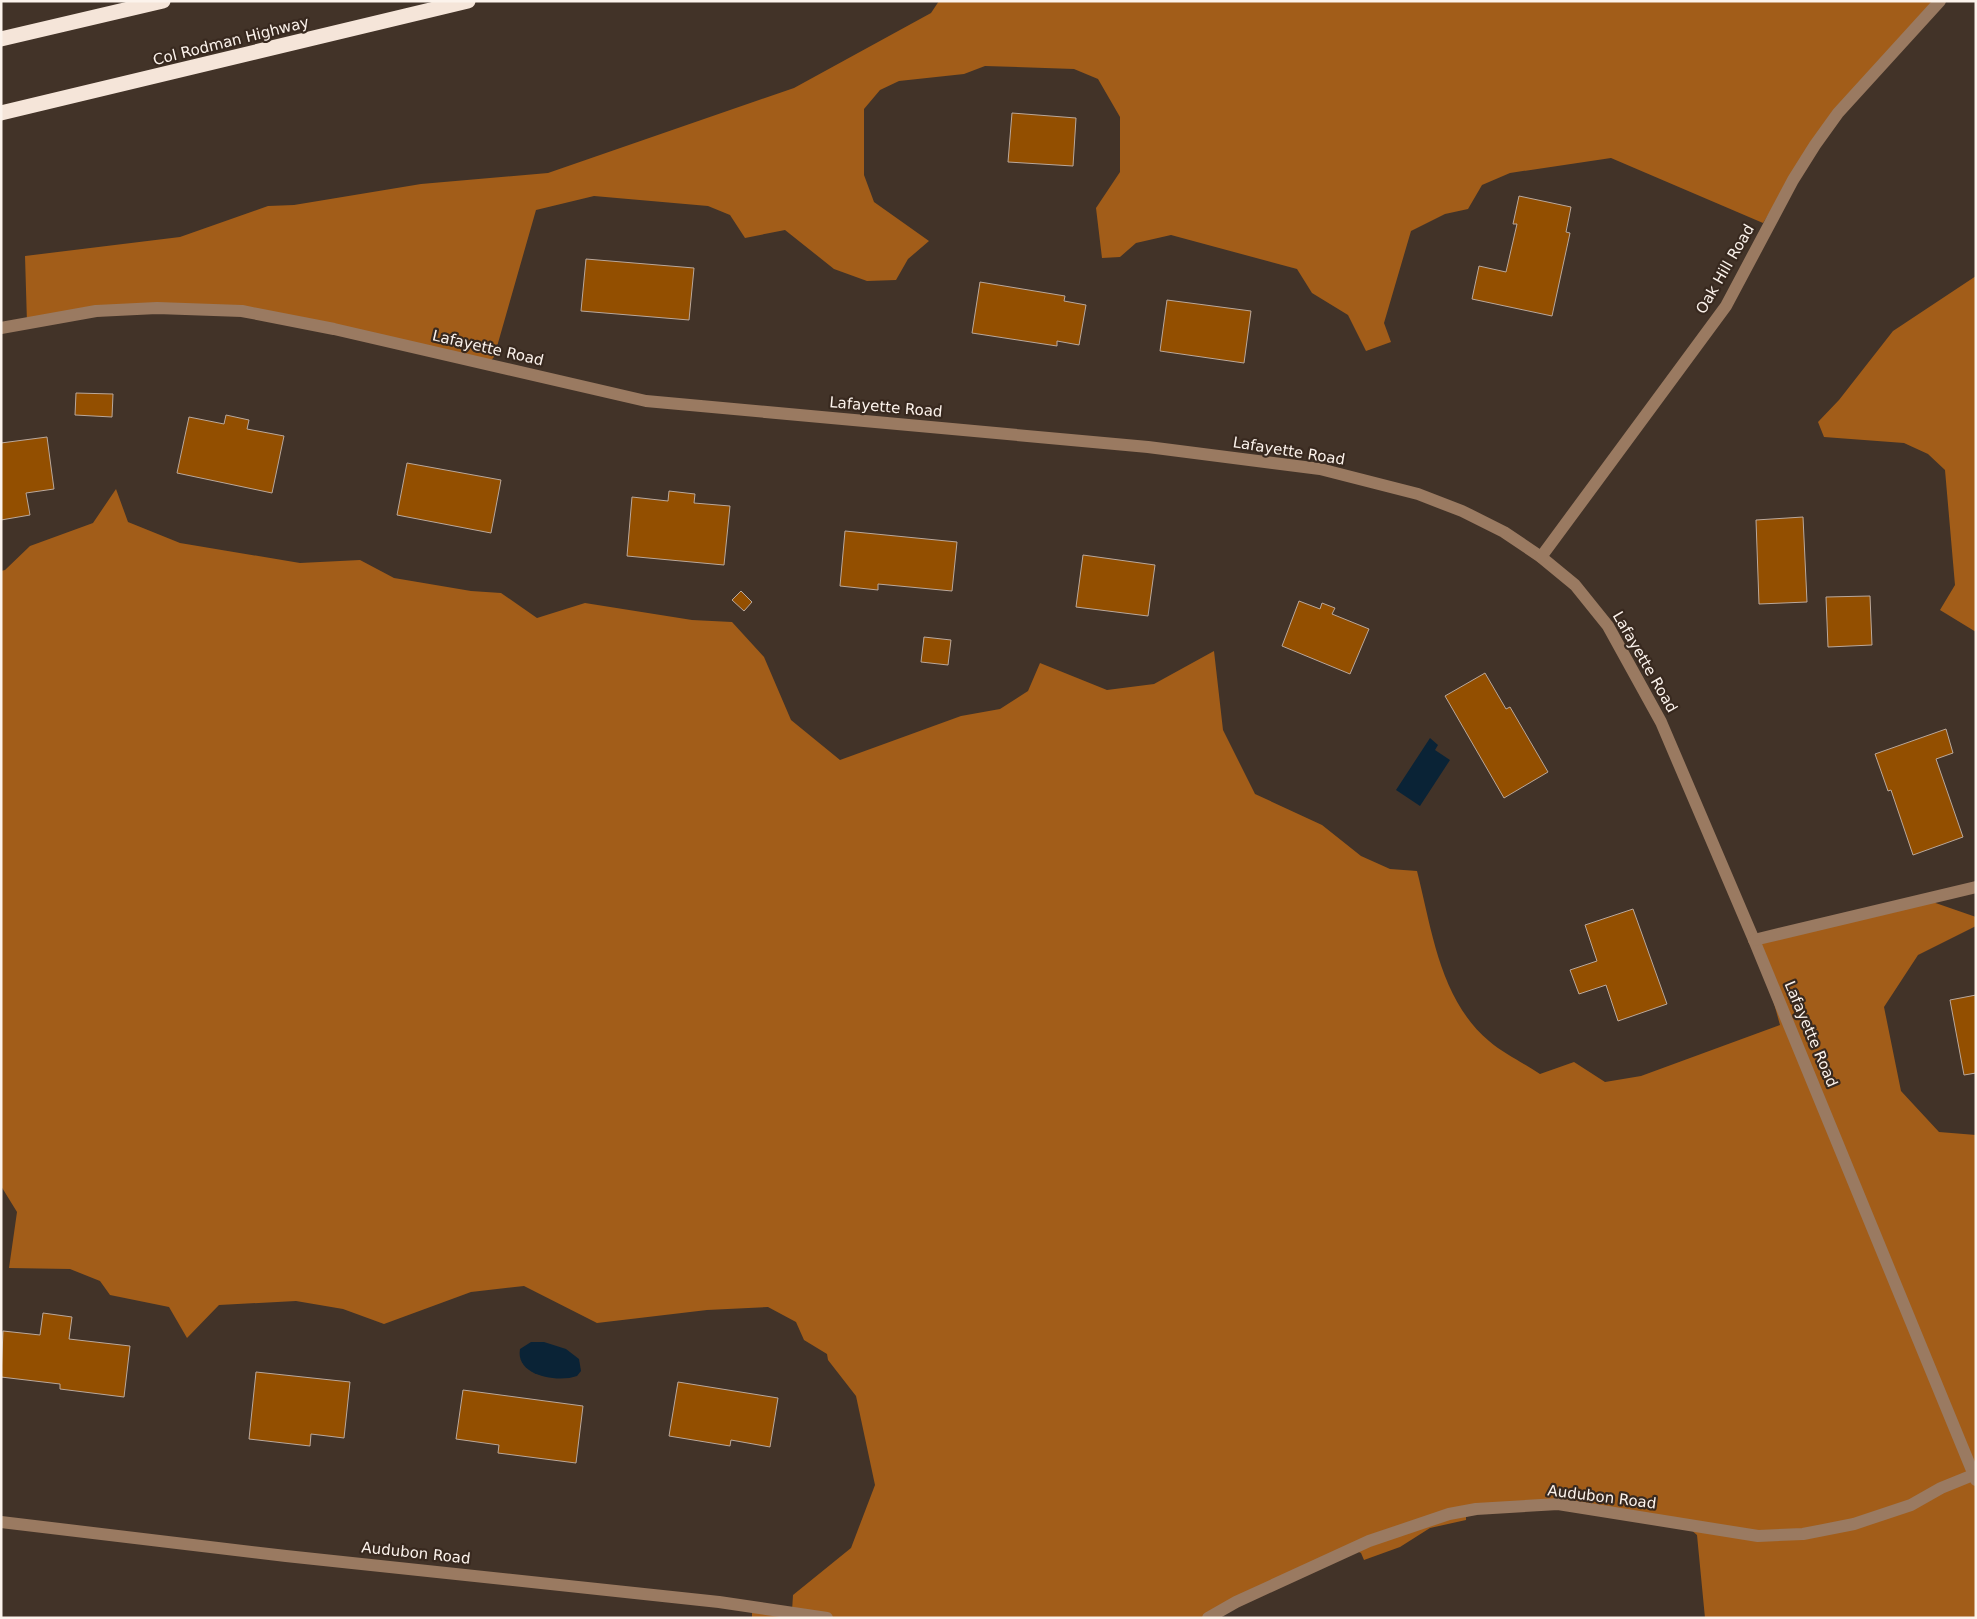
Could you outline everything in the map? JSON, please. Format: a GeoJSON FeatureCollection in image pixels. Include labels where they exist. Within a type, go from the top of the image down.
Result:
{"type":"FeatureCollection","features":[{"type":"Feature","properties":{"kind":"highway"},"geometry":{"type":"LineString","coordinates":[[1,40],[163,1]]}},
{"type":"Feature","properties":{"kind":"highway","name":"Col Rodman Highway"},"geometry":{"type":"LineString","coordinates":[[1,113],[468,1]]}},
{"type":"Feature","properties":{"kind":"street","name":"Oak Hill Road"},"geometry":{"type":"LineString","coordinates":[[1541,557],[1726,306],[1793,180],[1815,145],[1838,113],[1940,1]]}},
{"type":"Feature","properties":{"kind":"street","name":"Lafayette Road"},"geometry":{"type":"LineString","coordinates":[[1,328],[96,311],[158,308],[242,311],[334,329],[646,401],[1138,446],[1320,469],[1418,494],[1462,511],[1504,532],[1541,557],[1576,585],[1608,626],[1662,722],[1754,940],[1975,1478]]}},
{"type":"Feature","properties":{"kind":"street"},"geometry":{"type":"LineString","coordinates":[[1754,940],[1976,887]]}},
{"type":"Feature","properties":{"kind":"street","name":"Audubon Road"},"geometry":{"type":"LineString","coordinates":[[1208,1618],[1236,1602],[1368,1542],[1449,1514],[1476,1509],[1558,1504],[1758,1536],[1804,1534],[1854,1524],[1912,1505],[1941,1488],[1975,1478]]}},
{"type":"Feature","properties":{"kind":"street","name":"Audubon Road"},"geometry":{"type":"LineString","coordinates":[[1,1522],[296,1557],[719,1602],[827,1618]]}},
{"type":"Feature","properties":{"kind":"shaded area"},"geometry":{"type":"Polygon","coordinates":[[[939,1],[1934,1],[1831,117],[1763,223],[1611,158],[1510,173],[1482,185],[1468,209],[1445,214],[1411,231],[1384,323],[1391,342],[1366,351],[1348,315],[1312,293],[1297,269],[1171,235],[1136,243],[1120,257],[1102,258],[1096,208],[1120,172],[1120,117],[1098,79],[1074,69],[985,66],[964,74],[899,81],[880,90],[864,109],[864,175],[874,202],[929,241],[908,259],[896,280],[867,281],[834,269],[785,230],[745,238],[730,215],[708,206],[594,196],[536,210],[494,357],[485,367],[247,314],[135,313],[27,323],[25,256],[180,237],[268,206],[294,205],[421,184],[548,173],[794,88],[931,13],[939,1]]]}},
{"type":"Feature","properties":{"kind":"shaded area"},"geometry":{"type":"Polygon","coordinates":[[[1976,276],[1976,632],[1940,610],[1955,585],[1945,470],[1928,454],[1904,443],[1824,437],[1818,422],[1839,400],[1893,331],[1976,276]]]}},
{"type":"Feature","properties":{"kind":"shaded area"},"geometry":{"type":"Polygon","coordinates":[[[116,489],[128,522],[180,543],[300,563],[360,560],[394,578],[471,591],[501,593],[537,618],[585,603],[692,620],[732,622],[764,657],[791,720],[840,760],[961,716],[1000,709],[1028,691],[1040,663],[1107,690],[1154,684],[1214,651],[1223,730],[1255,794],[1322,825],[1361,856],[1390,869],[1417,871],[1440,963],[1459,1005],[1472,1024],[1489,1041],[1540,1074],[1574,1062],[1605,1082],[1641,1076],[1780,1025],[1757,942],[1924,899],[1976,917],[1976,926],[1918,955],[1884,1007],[1901,1091],[1939,1132],[1976,1135],[1976,1618],[1705,1618],[1697,1535],[1690,1529],[1576,1508],[1486,1509],[1466,1517],[1466,1520],[1430,1528],[1400,1547],[1364,1560],[1361,1553],[1352,1549],[1210,1618],[752,1618],[752,1613],[792,1611],[793,1595],[851,1548],[875,1485],[856,1396],[828,1360],[827,1354],[804,1340],[796,1322],[768,1307],[707,1310],[597,1323],[524,1286],[471,1292],[384,1324],[343,1309],[296,1301],[219,1305],[187,1338],[169,1307],[110,1295],[100,1281],[70,1269],[9,1268],[17,1212],[1,1186],[1,571],[5,570],[30,546],[93,523],[116,489]]]}},
{"type":"Feature","properties":{"kind":"water"},"geometry":{"type":"Polygon","coordinates":[[[1430,738],[1438,745],[1435,750],[1450,760],[1420,806],[1396,790],[1430,738]]]}},
{"type":"Feature","properties":{"kind":"water"},"geometry":{"type":"Polygon","coordinates":[[[531,1342],[544,1342],[566,1349],[579,1359],[581,1371],[577,1376],[559,1379],[549,1378],[524,1366],[520,1358],[520,1349],[531,1342]]]}},
{"type":"Feature","properties":{"kind":"building"},"geometry":{"type":"Polygon","coordinates":[[[1012,113],[1076,118],[1073,166],[1008,162],[1012,113]]]}},
{"type":"Feature","properties":{"kind":"building"},"geometry":{"type":"Polygon","coordinates":[[[1519,196],[1571,207],[1566,232],[1570,233],[1552,316],[1472,299],[1479,266],[1506,272],[1517,224],[1513,224],[1519,196]]]}},
{"type":"Feature","properties":{"kind":"building"},"geometry":{"type":"Polygon","coordinates":[[[586,259],[694,268],[689,320],[581,311],[586,259]]]}},
{"type":"Feature","properties":{"kind":"building"},"geometry":{"type":"Polygon","coordinates":[[[980,282],[1065,296],[1064,301],[1086,305],[1079,345],[1057,341],[1057,346],[972,333],[980,282]]]}},
{"type":"Feature","properties":{"kind":"building"},"geometry":{"type":"Polygon","coordinates":[[[1167,300],[1251,311],[1244,363],[1160,351],[1167,300]]]}},
{"type":"Feature","properties":{"kind":"building"},"geometry":{"type":"Polygon","coordinates":[[[76,393],[113,394],[112,417],[75,415],[76,393]]]}},
{"type":"Feature","properties":{"kind":"building"},"geometry":{"type":"Polygon","coordinates":[[[226,415],[249,420],[247,429],[284,436],[272,493],[177,473],[189,417],[224,424],[226,415]]]}},
{"type":"Feature","properties":{"kind":"building"},"geometry":{"type":"Polygon","coordinates":[[[47,437],[54,489],[26,493],[30,515],[1,520],[1,443],[47,437]]]}},
{"type":"Feature","properties":{"kind":"building"},"geometry":{"type":"Polygon","coordinates":[[[407,463],[501,480],[491,533],[397,515],[407,463]]]}},
{"type":"Feature","properties":{"kind":"building"},"geometry":{"type":"Polygon","coordinates":[[[669,491],[695,494],[694,503],[730,506],[724,565],[627,556],[632,497],[668,501],[669,491]]]}},
{"type":"Feature","properties":{"kind":"building"},"geometry":{"type":"Polygon","coordinates":[[[1803,517],[1807,602],[1759,604],[1756,520],[1803,517]]]}},
{"type":"Feature","properties":{"kind":"building"},"geometry":{"type":"Polygon","coordinates":[[[845,531],[957,542],[952,591],[878,584],[878,590],[840,586],[845,531]]]}},
{"type":"Feature","properties":{"kind":"building"},"geometry":{"type":"Polygon","coordinates":[[[1083,555],[1155,565],[1148,616],[1076,607],[1083,555]]]}},
{"type":"Feature","properties":{"kind":"building"},"geometry":{"type":"Polygon","coordinates":[[[741,591],[752,602],[744,611],[732,600],[741,591]]]}},
{"type":"Feature","properties":{"kind":"building"},"geometry":{"type":"Polygon","coordinates":[[[1870,596],[1872,645],[1828,647],[1826,597],[1870,596]]]}},
{"type":"Feature","properties":{"kind":"building"},"geometry":{"type":"Polygon","coordinates":[[[1299,601],[1320,609],[1322,603],[1335,608],[1332,614],[1369,629],[1350,674],[1282,646],[1299,601]]]}},
{"type":"Feature","properties":{"kind":"building"},"geometry":{"type":"Polygon","coordinates":[[[924,637],[951,640],[948,665],[921,662],[924,637]]]}},
{"type":"Feature","properties":{"kind":"building"},"geometry":{"type":"Polygon","coordinates":[[[1485,673],[1506,709],[1510,707],[1548,772],[1504,798],[1445,696],[1485,673]]]}},
{"type":"Feature","properties":{"kind":"building"},"geometry":{"type":"Polygon","coordinates":[[[1946,729],[1953,753],[1936,759],[1963,837],[1913,855],[1891,790],[1888,791],[1875,754],[1946,729]]]}},
{"type":"Feature","properties":{"kind":"building"},"geometry":{"type":"Polygon","coordinates":[[[1633,909],[1667,1004],[1618,1021],[1606,985],[1579,994],[1570,970],[1597,961],[1585,925],[1633,909]]]}},
{"type":"Feature","properties":{"kind":"building"},"geometry":{"type":"Polygon","coordinates":[[[1976,995],[1976,1073],[1964,1075],[1950,1000],[1976,995]]]}},
{"type":"Feature","properties":{"kind":"building"},"geometry":{"type":"Polygon","coordinates":[[[43,1313],[72,1317],[69,1339],[130,1346],[124,1397],[60,1389],[60,1384],[1,1377],[3,1331],[40,1335],[43,1313]]]}},
{"type":"Feature","properties":{"kind":"building"},"geometry":{"type":"Polygon","coordinates":[[[256,1372],[350,1382],[344,1438],[311,1434],[310,1446],[249,1439],[256,1372]]]}},
{"type":"Feature","properties":{"kind":"building"},"geometry":{"type":"Polygon","coordinates":[[[678,1382],[778,1398],[770,1447],[731,1440],[730,1446],[669,1436],[678,1382]]]}},
{"type":"Feature","properties":{"kind":"building"},"geometry":{"type":"Polygon","coordinates":[[[463,1390],[583,1406],[576,1463],[498,1453],[499,1445],[456,1439],[463,1390]]]}}]}
